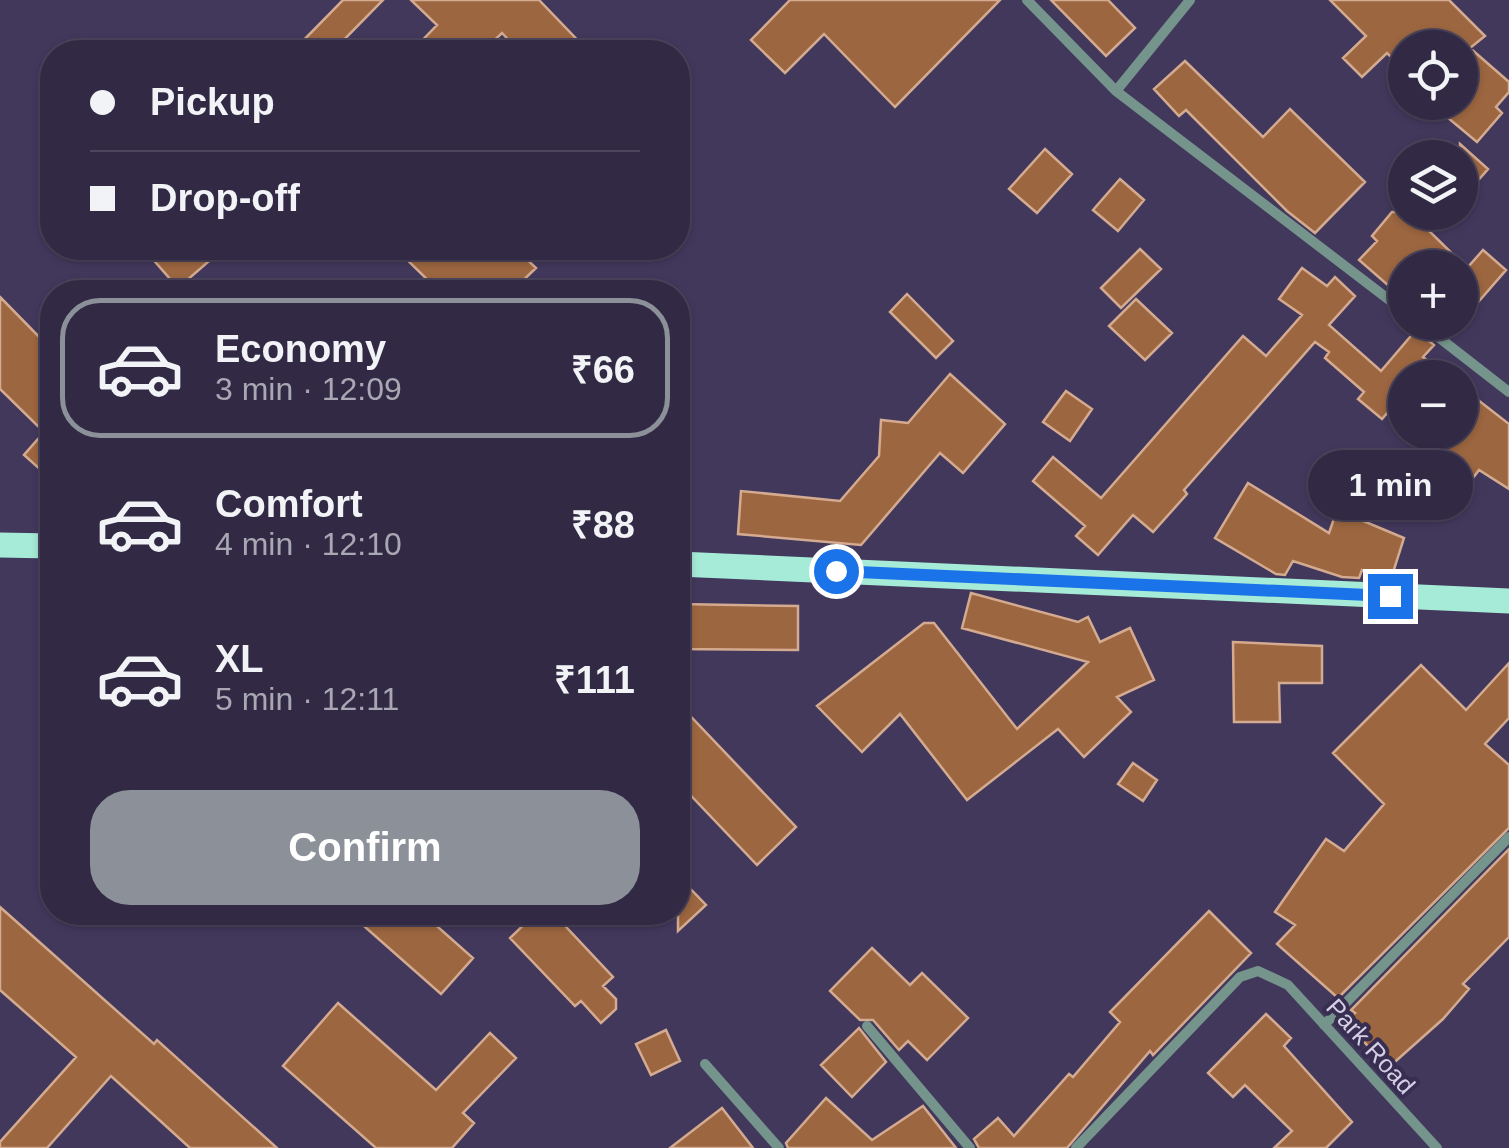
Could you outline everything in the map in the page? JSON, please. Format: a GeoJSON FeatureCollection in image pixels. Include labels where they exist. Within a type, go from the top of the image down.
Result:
{"type":"FeatureCollection","features":[{"type":"Feature","properties":{"kind":"main road"},"geometry":{"type":"LineString","coordinates":[[0,546],[40,546]]}},
{"type":"Feature","properties":{"kind":"main road"},"geometry":{"type":"LineString","coordinates":[[690,565],[1509,600]]}},
{"type":"Feature","properties":{"kind":"street"},"geometry":{"type":"LineString","coordinates":[[1027,0],[1116,91],[1388,299]]}},
{"type":"Feature","properties":{"kind":"street"},"geometry":{"type":"LineString","coordinates":[[1116,91],[1190,0]]}},
{"type":"Feature","properties":{"kind":"street"},"geometry":{"type":"LineString","coordinates":[[1441,340],[1509,392]]}},
{"type":"Feature","properties":{"kind":"street"},"geometry":{"type":"LineString","coordinates":[[1324,1025],[1509,837]]}},
{"type":"Feature","properties":{"kind":"street","name":"Park Road"},"geometry":{"type":"LineString","coordinates":[[1076,1148],[1240,977],[1258,970],[1272,974],[1324,1025],[1438,1148]]}},
{"type":"Feature","properties":{"kind":"street"},"geometry":{"type":"LineString","coordinates":[[868,1026],[970,1148]]}},
{"type":"Feature","properties":{"kind":"street"},"geometry":{"type":"LineString","coordinates":[[705,1064],[779,1148]]}},
{"type":"Feature","properties":{"kind":"building"},"geometry":{"type":"Polygon","coordinates":[[[343,0],[383,0],[344,40],[304,40],[343,0]]]}},
{"type":"Feature","properties":{"kind":"building"},"geometry":{"type":"Polygon","coordinates":[[[411,0],[539,0],[577,40],[509,40],[502,33],[495,40],[423,40],[437,25],[411,0]]]}},
{"type":"Feature","properties":{"kind":"building"},"geometry":{"type":"Polygon","coordinates":[[[790,0],[1000,0],[895,107],[824,34],[785,73],[751,40],[790,0]]]}},
{"type":"Feature","properties":{"kind":"building"},"geometry":{"type":"Polygon","coordinates":[[[1051,0],[1108,0],[1135,28],[1106,56],[1051,0]]]}},
{"type":"Feature","properties":{"kind":"building"},"geometry":{"type":"Polygon","coordinates":[[[1330,0],[1449,0],[1485,36],[1478,42],[1478,30],[1388,30],[1388,54],[1362,77],[1343,58],[1366,36],[1330,0]]]}},
{"type":"Feature","properties":{"kind":"building"},"geometry":{"type":"Polygon","coordinates":[[[1478,55],[1509,82],[1509,92],[1496,107],[1502,113],[1475,140],[1451,120],[1478,120],[1478,55]]]}},
{"type":"Feature","properties":{"kind":"building"},"geometry":{"type":"Polygon","coordinates":[[[1185,61],[1263,137],[1290,109],[1365,182],[1315,233],[1287,211],[1186,110],[1179,116],[1154,89],[1185,61]]]}},
{"type":"Feature","properties":{"kind":"building"},"geometry":{"type":"Polygon","coordinates":[[[1045,149],[1072,174],[1037,213],[1009,189],[1045,149]]]}},
{"type":"Feature","properties":{"kind":"building"},"geometry":{"type":"Polygon","coordinates":[[[1478,160],[1488,169],[1478,180],[1478,160]]]}},
{"type":"Feature","properties":{"kind":"building"},"geometry":{"type":"Polygon","coordinates":[[[1120,179],[1144,200],[1118,231],[1093,210],[1120,179]]]}},
{"type":"Feature","properties":{"kind":"building"},"geometry":{"type":"Polygon","coordinates":[[[1388,217],[1388,230],[1428,230],[1449,250],[1388,250],[1388,285],[1359,260],[1377,241],[1372,236],[1388,217]]]}},
{"type":"Feature","properties":{"kind":"building"},"geometry":{"type":"Polygon","coordinates":[[[1140,249],[1161,269],[1121,308],[1101,288],[1140,249]]]}},
{"type":"Feature","properties":{"kind":"building"},"geometry":{"type":"Polygon","coordinates":[[[1483,250],[1506,270],[1478,302],[1478,256],[1483,250]]]}},
{"type":"Feature","properties":{"kind":"building"},"geometry":{"type":"Polygon","coordinates":[[[154,260],[210,260],[187,280],[171,280],[154,260]]]}},
{"type":"Feature","properties":{"kind":"building"},"geometry":{"type":"Polygon","coordinates":[[[407,260],[528,260],[536,268],[524,280],[428,280],[407,260]]]}},
{"type":"Feature","properties":{"kind":"building"},"geometry":{"type":"Polygon","coordinates":[[[1302,268],[1327,286],[1335,277],[1355,296],[1329,325],[1381,371],[1388,363],[1388,412],[1382,419],[1358,399],[1364,392],[1325,358],[1329,352],[1315,342],[1184,490],[1187,494],[1153,532],[1133,515],[1098,555],[1076,536],[1085,526],[1033,481],[1053,457],[1101,498],[1243,336],[1266,356],[1302,315],[1279,299],[1302,268]]]}},
{"type":"Feature","properties":{"kind":"building"},"geometry":{"type":"Polygon","coordinates":[[[907,294],[953,341],[936,358],[890,312],[907,294]]]}},
{"type":"Feature","properties":{"kind":"building"},"geometry":{"type":"Polygon","coordinates":[[[0,297],[40,338],[40,428],[0,389],[0,297]]]}},
{"type":"Feature","properties":{"kind":"building"},"geometry":{"type":"Polygon","coordinates":[[[1136,299],[1172,333],[1145,360],[1109,326],[1136,299]]]}},
{"type":"Feature","properties":{"kind":"building"},"geometry":{"type":"Polygon","coordinates":[[[1407,340],[1428,340],[1434,345],[1423,357],[1427,360],[1390,360],[1407,340]]]}},
{"type":"Feature","properties":{"kind":"building"},"geometry":{"type":"Polygon","coordinates":[[[950,374],[1005,424],[963,473],[940,453],[861,545],[738,534],[741,491],[840,501],[879,456],[881,420],[908,423],[950,374]]]}},
{"type":"Feature","properties":{"kind":"building"},"geometry":{"type":"Polygon","coordinates":[[[1066,391],[1092,409],[1070,441],[1043,422],[1066,391]]]}},
{"type":"Feature","properties":{"kind":"building"},"geometry":{"type":"Polygon","coordinates":[[[1478,400],[1509,424],[1509,489],[1479,470],[1473,478],[1438,450],[1478,450],[1478,400]]]}},
{"type":"Feature","properties":{"kind":"building"},"geometry":{"type":"Polygon","coordinates":[[[40,437],[40,469],[24,455],[40,437]]]}},
{"type":"Feature","properties":{"kind":"building"},"geometry":{"type":"Polygon","coordinates":[[[1248,483],[1329,533],[1337,510],[1404,538],[1391,579],[1362,570],[1359,578],[1342,577],[1293,561],[1285,575],[1276,574],[1215,538],[1248,483]]]}},
{"type":"Feature","properties":{"kind":"building"},"geometry":{"type":"Polygon","coordinates":[[[971,593],[1078,622],[1088,617],[1100,642],[1130,628],[1154,680],[1117,697],[1131,712],[1084,757],[1058,729],[967,800],[900,714],[862,752],[817,706],[924,623],[934,623],[1017,729],[1088,662],[962,628],[971,593]]]}},
{"type":"Feature","properties":{"kind":"building"},"geometry":{"type":"Polygon","coordinates":[[[690,604],[798,606],[798,650],[690,649],[690,604]]]}},
{"type":"Feature","properties":{"kind":"building"},"geometry":{"type":"Polygon","coordinates":[[[1233,642],[1322,646],[1322,683],[1279,683],[1280,722],[1234,722],[1233,642]]]}},
{"type":"Feature","properties":{"kind":"building"},"geometry":{"type":"Polygon","coordinates":[[[1509,663],[1509,718],[1485,744],[1509,765],[1509,828],[1338,998],[1277,944],[1295,925],[1275,912],[1326,839],[1344,851],[1384,804],[1333,753],[1421,665],[1466,710],[1509,663]]]}},
{"type":"Feature","properties":{"kind":"building"},"geometry":{"type":"Polygon","coordinates":[[[690,716],[796,827],[757,865],[690,795],[690,716]]]}},
{"type":"Feature","properties":{"kind":"building"},"geometry":{"type":"Polygon","coordinates":[[[1133,763],[1157,780],[1143,801],[1118,784],[1133,763]]]}},
{"type":"Feature","properties":{"kind":"building"},"geometry":{"type":"Polygon","coordinates":[[[1509,849],[1509,937],[1463,984],[1469,989],[1443,1019],[1388,1068],[1345,1021],[1355,1013],[1351,1010],[1509,849]]]}},
{"type":"Feature","properties":{"kind":"building"},"geometry":{"type":"Polygon","coordinates":[[[690,888],[706,905],[690,920],[690,888]]]}},
{"type":"Feature","properties":{"kind":"building"},"geometry":{"type":"Polygon","coordinates":[[[0,907],[277,1148],[190,1148],[111,1076],[47,1148],[0,1148],[0,1142],[76,1057],[0,990],[0,907]]]}},
{"type":"Feature","properties":{"kind":"building"},"geometry":{"type":"Polygon","coordinates":[[[1209,911],[1251,953],[1153,1055],[1150,1051],[1067,1148],[979,1148],[974,1139],[998,1118],[1014,1136],[1069,1074],[1073,1077],[1120,1022],[1110,1012],[1209,911]]]}},
{"type":"Feature","properties":{"kind":"building"},"geometry":{"type":"Polygon","coordinates":[[[363,925],[436,925],[473,958],[441,994],[363,925]]]}},
{"type":"Feature","properties":{"kind":"building"},"geometry":{"type":"Polygon","coordinates":[[[524,925],[564,925],[613,977],[603,986],[616,999],[616,1009],[601,1023],[581,1001],[575,1006],[510,938],[524,925]]]}},
{"type":"Feature","properties":{"kind":"building"},"geometry":{"type":"Polygon","coordinates":[[[872,948],[910,985],[922,973],[968,1018],[927,1060],[908,1041],[899,1050],[873,1020],[860,1020],[830,991],[872,948]]]}},
{"type":"Feature","properties":{"kind":"building"},"geometry":{"type":"Polygon","coordinates":[[[338,1003],[436,1090],[490,1033],[516,1058],[463,1113],[474,1123],[452,1148],[376,1148],[283,1066],[338,1003]]]}},
{"type":"Feature","properties":{"kind":"building"},"geometry":{"type":"Polygon","coordinates":[[[1266,1014],[1291,1038],[1284,1046],[1352,1122],[1326,1148],[1274,1148],[1292,1131],[1245,1085],[1233,1097],[1208,1073],[1266,1014]]]}},
{"type":"Feature","properties":{"kind":"building"},"geometry":{"type":"Polygon","coordinates":[[[859,1028],[886,1062],[852,1097],[821,1065],[859,1028]]]}},
{"type":"Feature","properties":{"kind":"building"},"geometry":{"type":"Polygon","coordinates":[[[666,1030],[680,1061],[651,1075],[636,1044],[666,1030]]]}},
{"type":"Feature","properties":{"kind":"building"},"geometry":{"type":"Polygon","coordinates":[[[826,1098],[872,1140],[923,1106],[956,1148],[788,1148],[786,1143],[826,1098]]]}},
{"type":"Feature","properties":{"kind":"building"},"geometry":{"type":"Polygon","coordinates":[[[722,1108],[753,1148],[670,1148],[722,1108]]]}},
{"type":"Feature","properties":{"kind":"route"},"geometry":{"type":"LineString","coordinates":[[836,571],[1390,596]]}}]}
